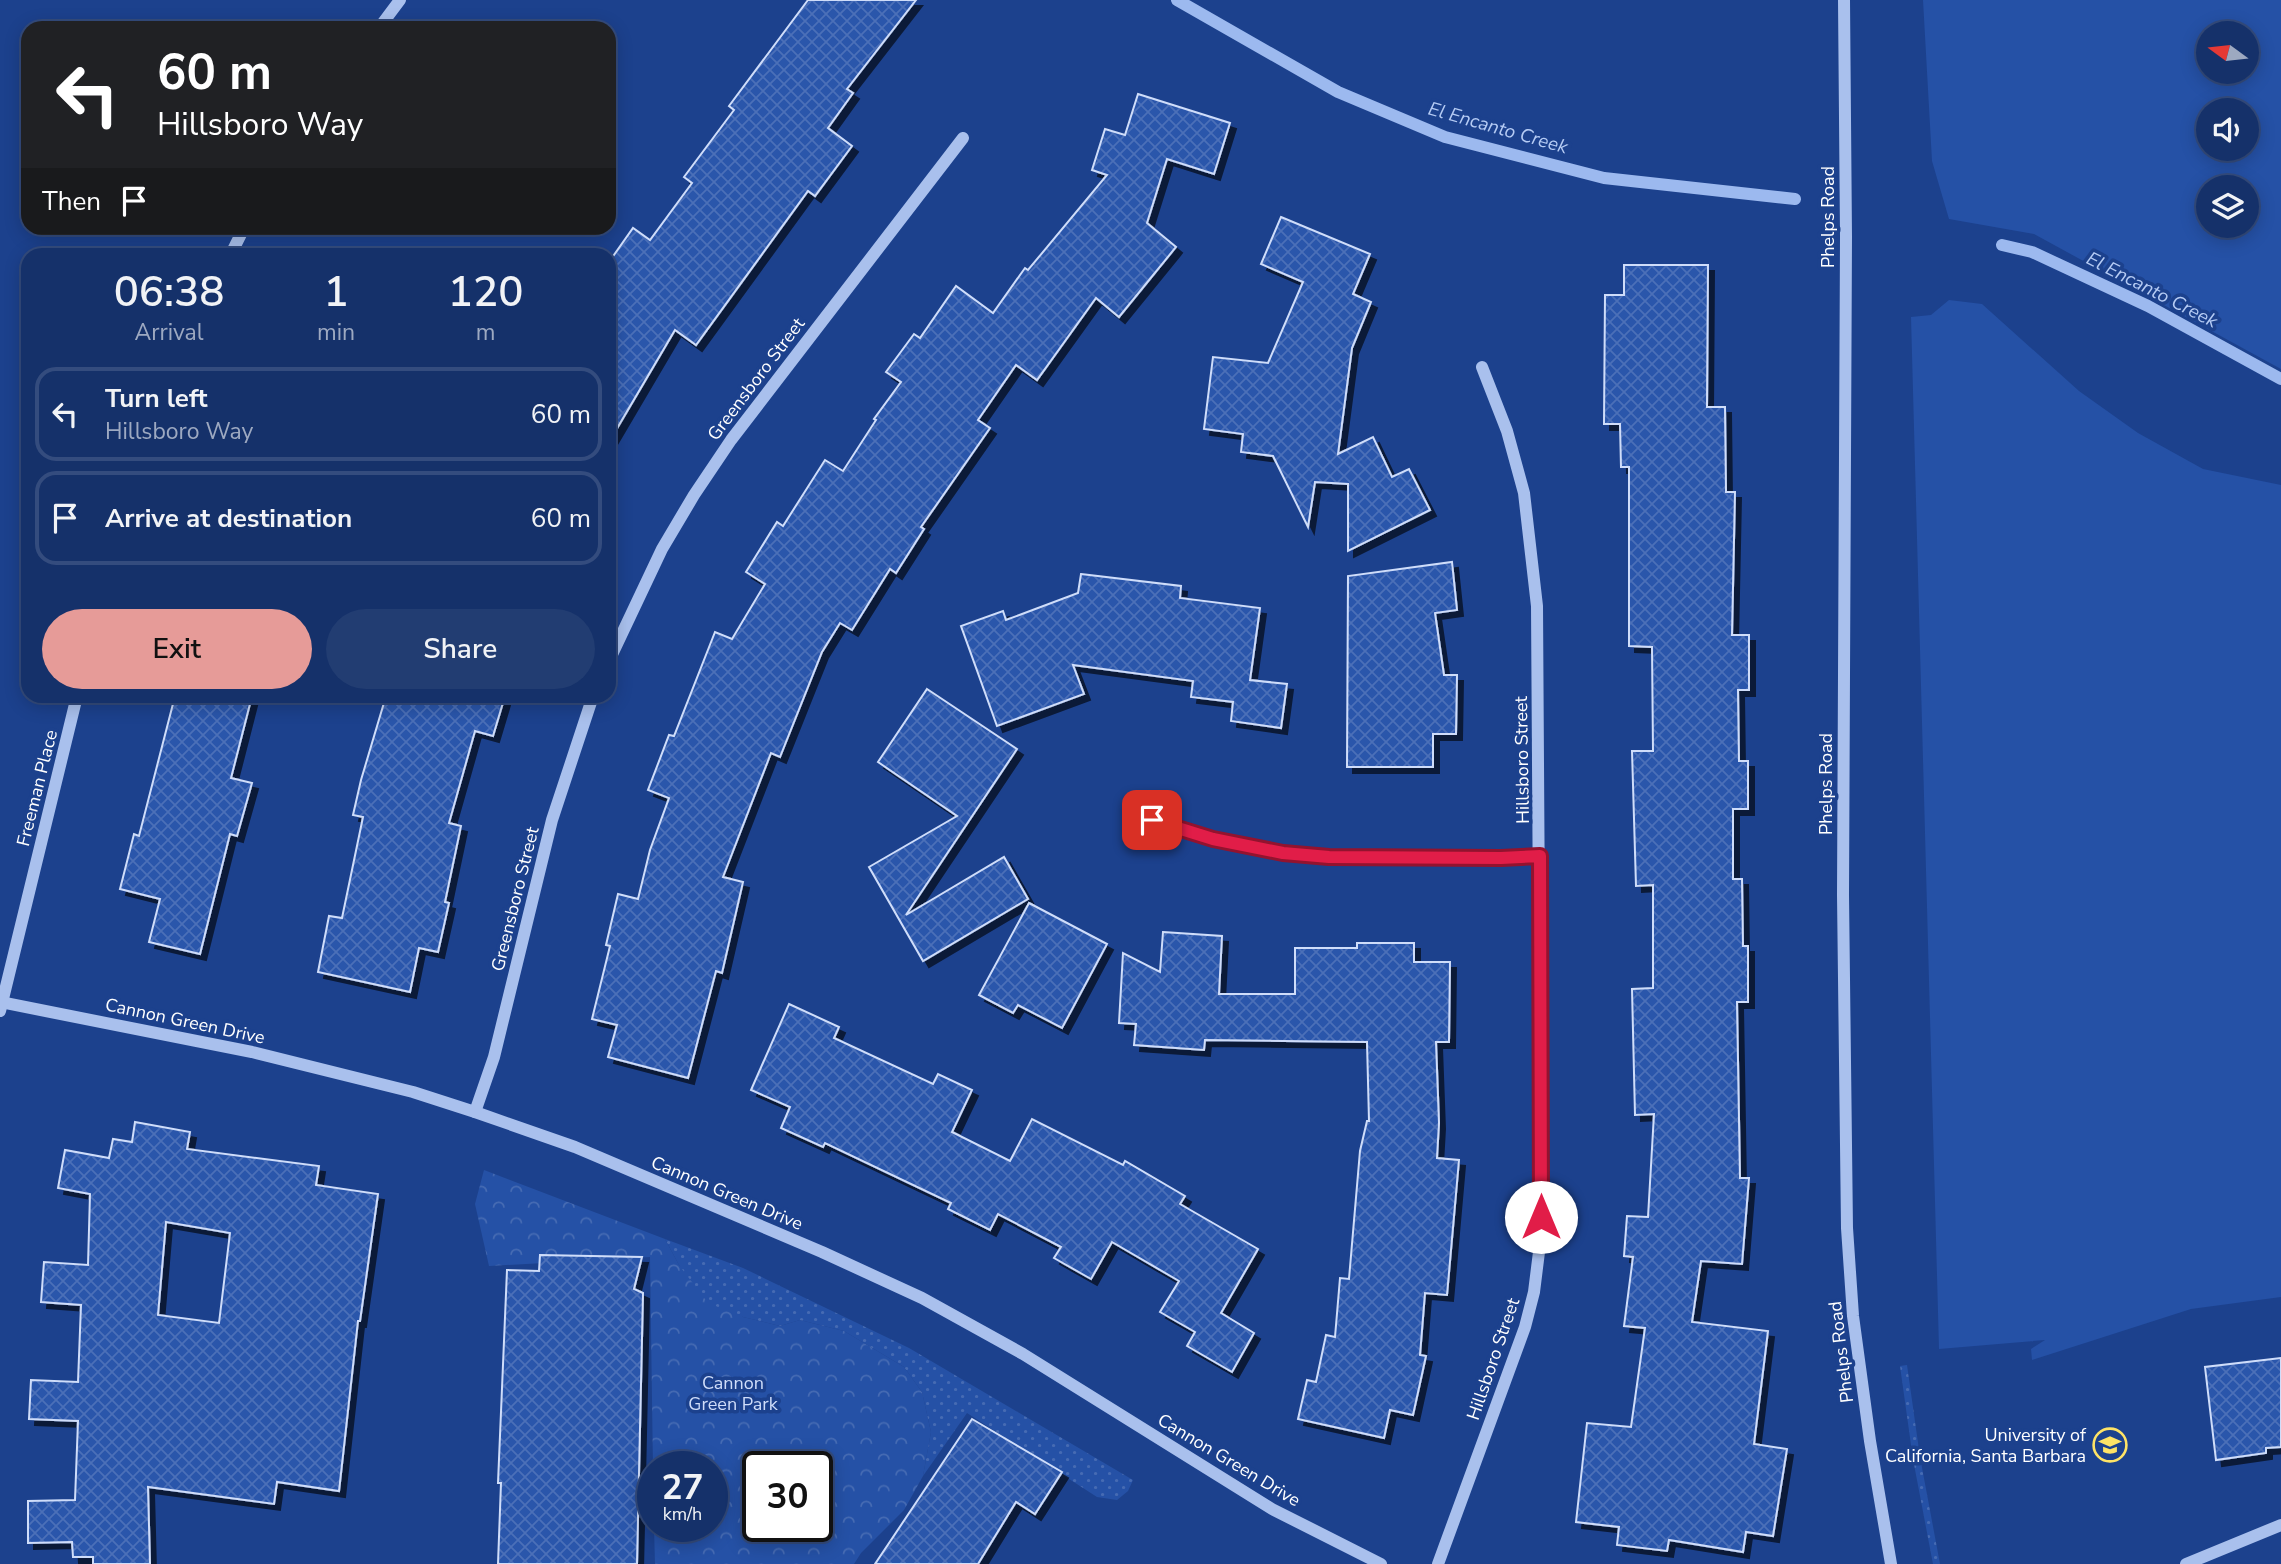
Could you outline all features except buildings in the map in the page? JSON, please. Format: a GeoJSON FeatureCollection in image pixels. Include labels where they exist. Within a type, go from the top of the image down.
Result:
{"type":"FeatureCollection","features":[{"type":"Feature","properties":{"kind":"street"},"geometry":{"type":"LineString","coordinates":[[384,21],[400,0]]}},
{"type":"Feature","properties":{"kind":"street","name":"Phelps Road"},"geometry":{"type":"LineString","coordinates":[[1844,0],[1846,236],[1843,895],[1847,1228],[1855,1328],[1870,1441],[1891,1564]]}},
{"type":"Feature","properties":{"kind":"street","name":"Greensboro Street"},"geometry":{"type":"LineString","coordinates":[[616,646],[662,550],[694,495],[731,440],[962,138]]}},
{"type":"Feature","properties":{"kind":"street","name":"Hillsboro Street"},"geometry":{"type":"LineString","coordinates":[[1438,1564],[1525,1327],[1534,1292],[1541,1236],[1538,629],[1534,566],[1524,493],[1507,431],[1482,367]]}},
{"type":"Feature","properties":{"kind":"street","name":"Freeman Place"},"geometry":{"type":"LineString","coordinates":[[1,1005],[75,703]]}},
{"type":"Feature","properties":{"kind":"street","name":"Greensboro Street"},"geometry":{"type":"LineString","coordinates":[[475,1112],[494,1057],[552,820],[591,703]]}},
{"type":"Feature","properties":{"kind":"street"},"geometry":{"type":"LineString","coordinates":[[1135,814],[1213,839],[1283,853],[1329,857],[1540,856]]}},
{"type":"Feature","properties":{"kind":"street","name":"Cannon Green Drive"},"geometry":{"type":"LineString","coordinates":[[1,1005],[252,1052],[413,1093],[575,1147],[822,1252],[922,1298],[1023,1354],[1272,1509],[1381,1564]]}},
{"type":"Feature","properties":{"kind":"street"},"geometry":{"type":"LineString","coordinates":[[2186,1564],[2281,1525]]}},
{"type":"Feature","properties":{"kind":"green space"},"geometry":{"type":"Polygon","coordinates":[[[1923,0],[2281,0],[2281,369],[2034,234],[1949,219],[1932,161],[1923,0]]]}},
{"type":"Feature","properties":{"kind":"green space"},"geometry":{"type":"Polygon","coordinates":[[[1949,300],[1982,304],[2079,391],[2138,433],[2203,469],[2281,485],[2281,1297],[2191,1309],[2032,1360],[2031,1349],[2045,1340],[1939,1349],[1911,317],[1931,315],[1949,300]]]}},
{"type":"Feature","properties":{"kind":"green space","name":"Cannon Green Park"},"geometry":{"type":"Polygon","coordinates":[[[484,1170],[665,1239],[679,1265],[743,1317],[780,1326],[800,1320],[844,1331],[904,1367],[922,1392],[931,1432],[923,1476],[904,1510],[861,1553],[854,1564],[655,1564],[654,1542],[728,1542],[728,1451],[653,1451],[650,1257],[489,1266],[475,1204],[484,1170]]]}},
{"type":"Feature","properties":{"kind":"green space"},"geometry":{"type":"Polygon","coordinates":[[[665,1239],[743,1268],[909,1348],[1133,1480],[1128,1491],[1117,1500],[1097,1497],[967,1413],[923,1476],[931,1432],[922,1392],[904,1367],[844,1331],[800,1320],[780,1326],[743,1317],[708,1303],[679,1265],[665,1239]]]}},
{"type":"Feature","properties":{"kind":"green space"},"geometry":{"type":"Polygon","coordinates":[[[1907,1365],[1920,1457],[1940,1564],[1933,1564],[1913,1459],[1900,1366],[1907,1365]]]}},
{"type":"Feature","properties":{"kind":"waterway","name":"El Encanto Creek"},"geometry":{"type":"LineString","coordinates":[[1177,0],[1338,92],[1445,137],[1604,178],[1795,199]]}},
{"type":"Feature","properties":{"kind":"waterway","name":"El Encanto Creek"},"geometry":{"type":"LineString","coordinates":[[2002,245],[2032,252],[2148,306],[2281,379]]}},
{"type":"Feature","properties":{"kind":"place","name":"University of California, Santa Barbara"},"geometry":{"type":"Point","coordinates":[2110,1445]}},
{"type":"Feature","properties":{"kind":"route"},"geometry":{"type":"LineString","coordinates":[[1152,820],[1213,839],[1283,853],[1329,857],[1540,856],[1541,1217]]}}]}
